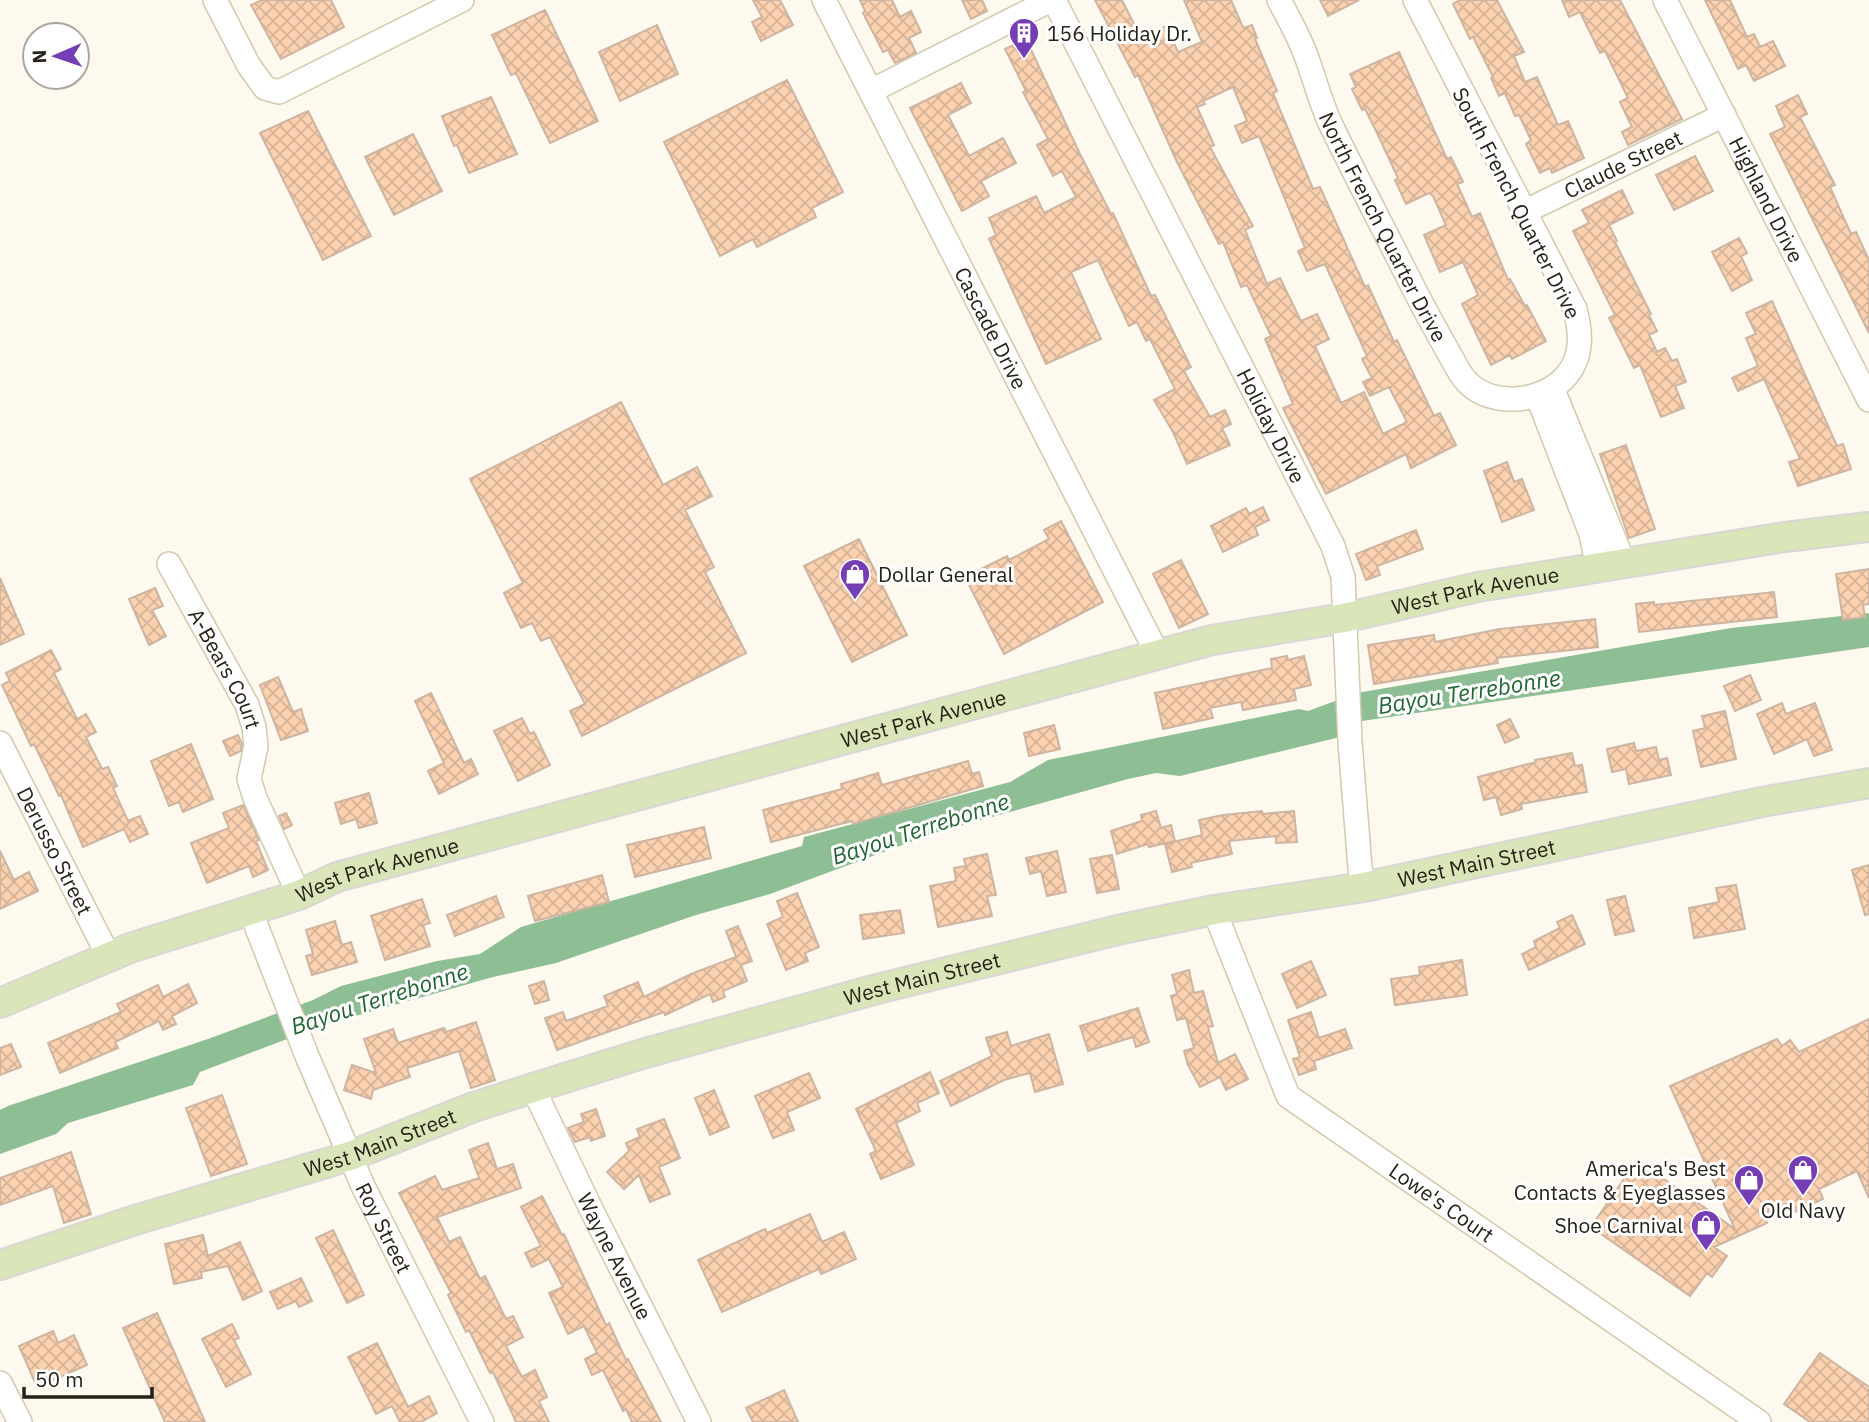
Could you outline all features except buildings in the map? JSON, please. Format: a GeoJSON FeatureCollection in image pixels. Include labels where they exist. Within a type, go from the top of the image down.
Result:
{"type":"FeatureCollection","features":[{"type":"Feature","properties":{"kind":"main road","name":"West Park Avenue"},"geometry":{"type":"LineString","coordinates":[[0,1003],[109,957],[299,895],[337,877],[1212,640],[1344,618],[1478,587],[1785,537],[1869,527]]}},
{"type":"Feature","properties":{"kind":"main road","name":"West Main Street"},"geometry":{"type":"LineString","coordinates":[[0,1265],[132,1221],[350,1156],[474,1107],[533,1088],[642,1054],[877,989],[1122,929],[1214,910],[1364,887],[1762,802],[1869,783]]}},
{"type":"Feature","properties":{"kind":"street"},"geometry":{"type":"LineString","coordinates":[[215,0],[249,66],[265,88],[279,92],[462,0]]}},
{"type":"Feature","properties":{"kind":"street","name":"Cascade Drive"},"geometry":{"type":"LineString","coordinates":[[824,0],[1158,654]]}},
{"type":"Feature","properties":{"kind":"street"},"geometry":{"type":"LineString","coordinates":[[871,91],[1053,0]]}},
{"type":"Feature","properties":{"kind":"street","name":"Holiday Drive"},"geometry":{"type":"LineString","coordinates":[[1053,0],[1333,546],[1343,577],[1350,742],[1364,887]]}},
{"type":"Feature","properties":{"kind":"street","name":"North French Quarter Drive"},"geometry":{"type":"LineString","coordinates":[[1279,0],[1304,49],[1329,120],[1429,318],[1465,382],[1476,390],[1509,399],[1545,392]]}},
{"type":"Feature","properties":{"kind":"street","name":"South French Quarter Drive"},"geometry":{"type":"LineString","coordinates":[[1415,0],[1575,309],[1580,327],[1577,358],[1571,371],[1545,392]]}},
{"type":"Feature","properties":{"kind":"street","name":"Highland Drive"},"geometry":{"type":"LineString","coordinates":[[1665,0],[1869,400]]}},
{"type":"Feature","properties":{"kind":"street","name":"Claude Street"},"geometry":{"type":"LineString","coordinates":[[1524,212],[1724,115]]}},
{"type":"Feature","properties":{"kind":"street"},"geometry":{"type":"LineString","coordinates":[[1545,392],[1611,565]]}},
{"type":"Feature","properties":{"kind":"street","name":"A-Bears Court"},"geometry":{"type":"LineString","coordinates":[[169,564],[247,705],[254,727],[256,746],[249,779],[299,895]]}},
{"type":"Feature","properties":{"kind":"street","name":"Derusso Street"},"geometry":{"type":"LineString","coordinates":[[0,743],[109,957]]}},
{"type":"Feature","properties":{"kind":"street","name":"Roy Street"},"geometry":{"type":"LineString","coordinates":[[250,910],[307,1056],[350,1156],[482,1422]]}},
{"type":"Feature","properties":{"kind":"street","name":"Lowe's Court"},"geometry":{"type":"LineString","coordinates":[[1214,910],[1288,1096],[1759,1422]]}},
{"type":"Feature","properties":{"kind":"street","name":"Wayne Avenue"},"geometry":{"type":"LineString","coordinates":[[533,1088],[699,1422]]}},
{"type":"Feature","properties":{"kind":"street"},"geometry":{"type":"LineString","coordinates":[[0,1383],[20,1422]]}},
{"type":"Feature","properties":{"kind":"water","name":"Bayou Terrebonne"},"geometry":{"type":"Polygon","coordinates":[[[1869,613],[1869,647],[1362,721],[1336,738],[1180,776],[1156,773],[1128,779],[935,833],[770,894],[696,915],[556,963],[493,977],[327,1024],[200,1072],[193,1085],[68,1123],[56,1134],[0,1154],[0,1110],[8,1106],[208,1039],[313,1000],[341,986],[437,961],[480,954],[521,927],[802,846],[804,837],[1010,782],[1048,760],[1299,709],[1308,711],[1357,693],[1731,628],[1869,613]]]}},
{"type":"Feature","properties":{"kind":"place","name":"156 Holiday Dr."},"geometry":{"type":"Point","coordinates":[1024,60]}},
{"type":"Feature","properties":{"kind":"place","name":"Dollar General"},"geometry":{"type":"Point","coordinates":[855,601]}},
{"type":"Feature","properties":{"kind":"place","name":"Old Navy"},"geometry":{"type":"Point","coordinates":[1803,1197]}},
{"type":"Feature","properties":{"kind":"place","name":"America's Best Contacts & Eyeglasses"},"geometry":{"type":"Point","coordinates":[1749,1207]}},
{"type":"Feature","properties":{"kind":"place","name":"Shoe Carnival"},"geometry":{"type":"Point","coordinates":[1706,1252]}}]}
